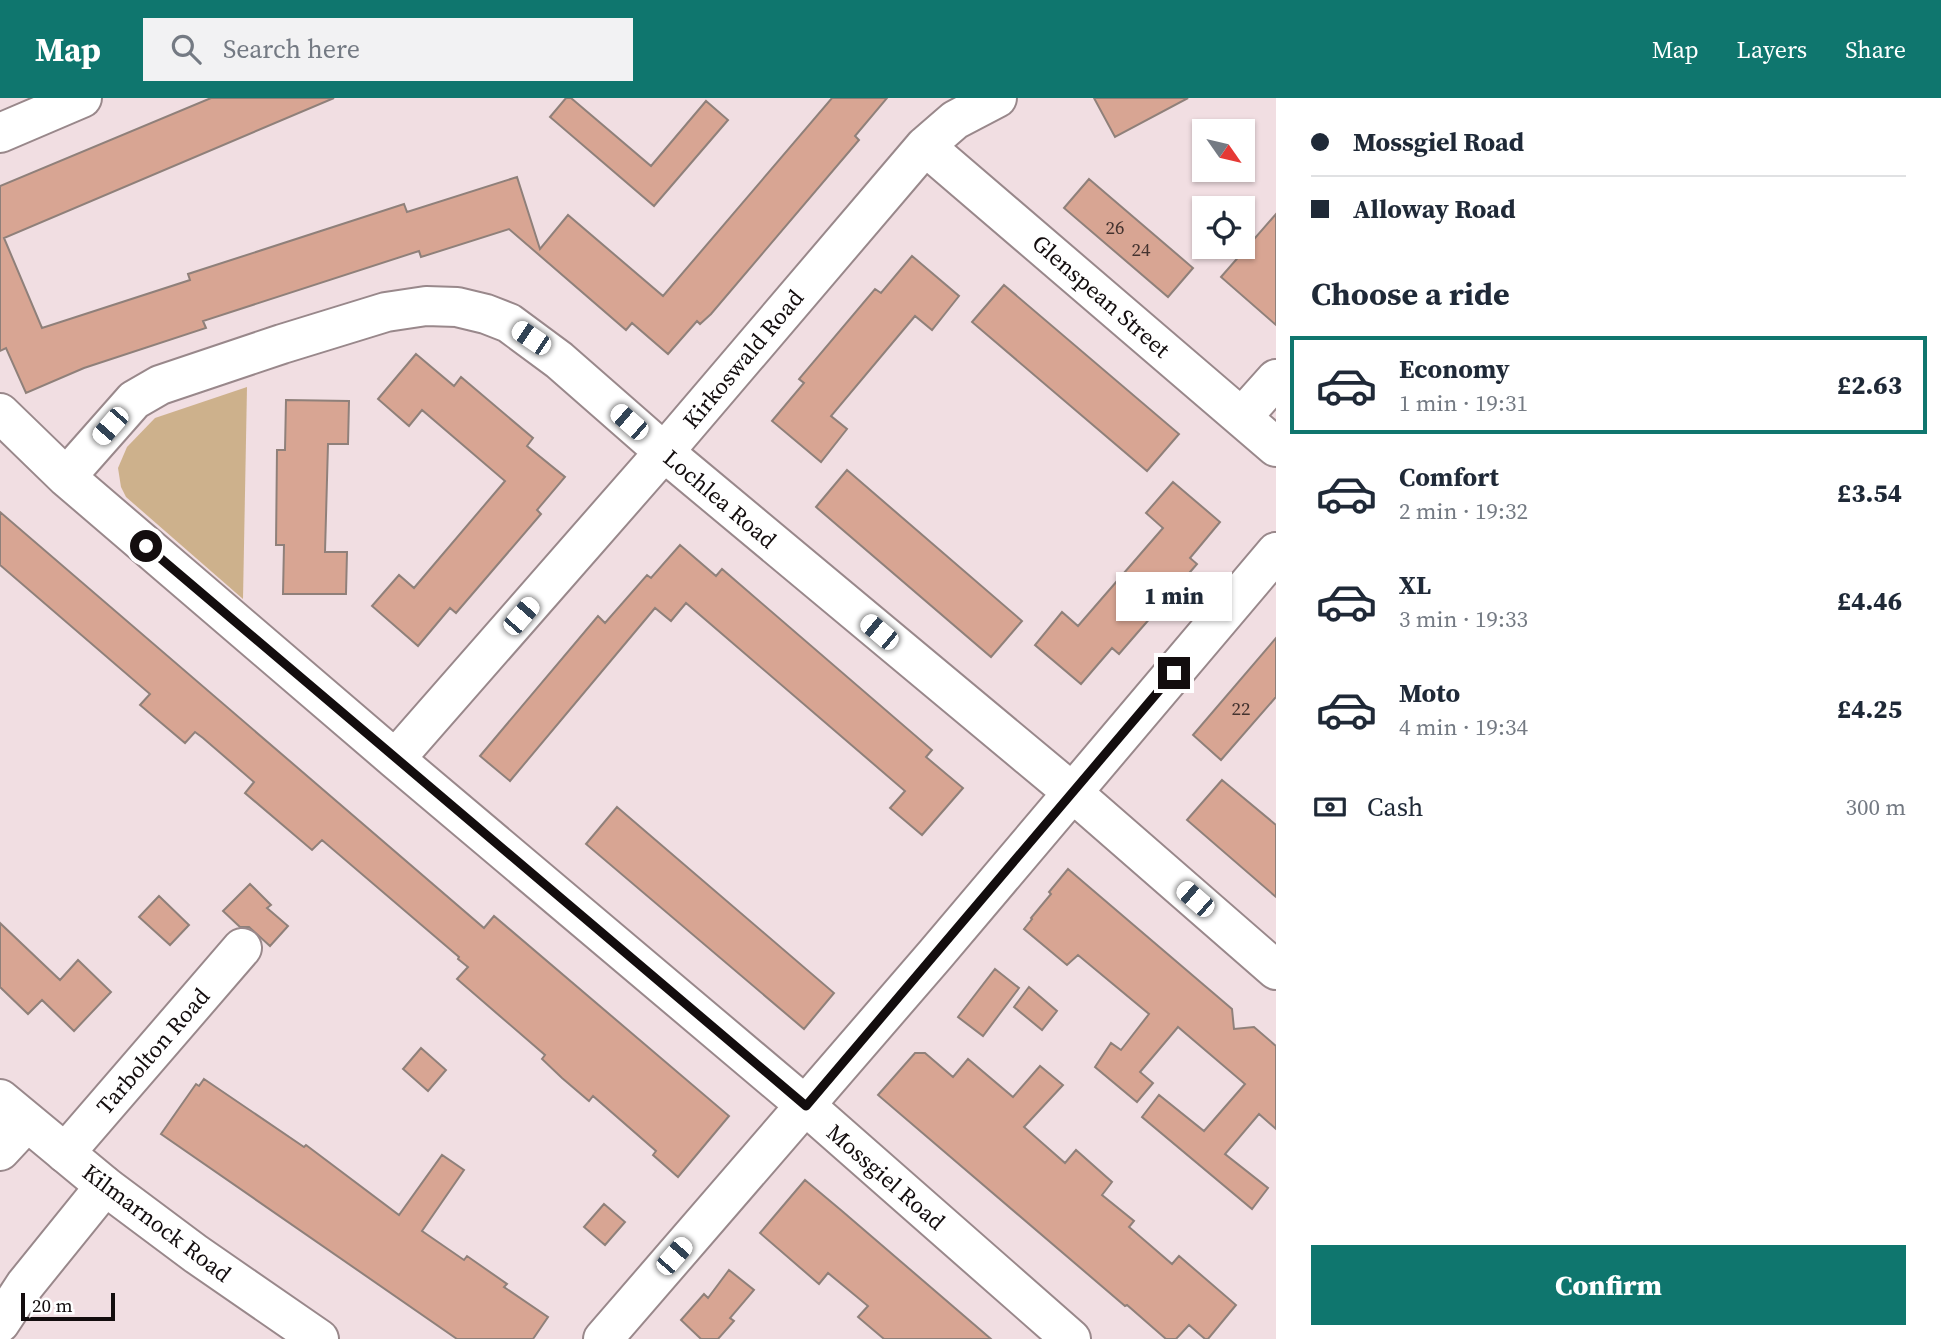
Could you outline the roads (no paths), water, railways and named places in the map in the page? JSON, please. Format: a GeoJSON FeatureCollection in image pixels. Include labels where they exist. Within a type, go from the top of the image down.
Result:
{"type":"FeatureCollection","features":[{"type":"Feature","properties":{"kind":"street"},"geometry":{"type":"LineString","coordinates":[[0,133],[82,98]]}},
{"type":"Feature","properties":{"kind":"street","name":"Kirkoswald Road"},"geometry":{"type":"LineString","coordinates":[[395,759],[664,452],[925,146],[950,109],[997,98]]}},
{"type":"Feature","properties":{"kind":"street","name":"Glenspean Street"},"geometry":{"type":"LineString","coordinates":[[925,146],[1276,447]]}},
{"type":"Feature","properties":{"kind":"street","name":"Lochlea Road"},"geometry":{"type":"LineString","coordinates":[[66,477],[134,400],[160,385],[373,316],[426,306],[457,307],[509,323],[559,360],[664,452],[1073,793],[1276,970]]}},
{"type":"Feature","properties":{"kind":"street"},"geometry":{"type":"LineString","coordinates":[[1242,417],[1276,379]]}},
{"type":"Feature","properties":{"kind":"street","name":"Mossgiel Road"},"geometry":{"type":"LineString","coordinates":[[0,414],[66,477],[806,1106],[1071,1339]]}},
{"type":"Feature","properties":{"kind":"street"},"geometry":{"type":"LineString","coordinates":[[603,1339],[806,1106],[1276,552]]}},
{"type":"Feature","properties":{"kind":"street","name":"Tarbolton Road"},"geometry":{"type":"LineString","coordinates":[[65,1153],[242,948]]}},
{"type":"Feature","properties":{"kind":"street"},"geometry":{"type":"LineString","coordinates":[[0,1151],[14,1110]]}},
{"type":"Feature","properties":{"kind":"street","name":"Kilmarnock Road"},"geometry":{"type":"LineString","coordinates":[[14,1110],[105,1186],[319,1339]]}},
{"type":"Feature","properties":{"kind":"street"},"geometry":{"type":"LineString","coordinates":[[0,1323],[24,1285],[105,1186]]}}]}
